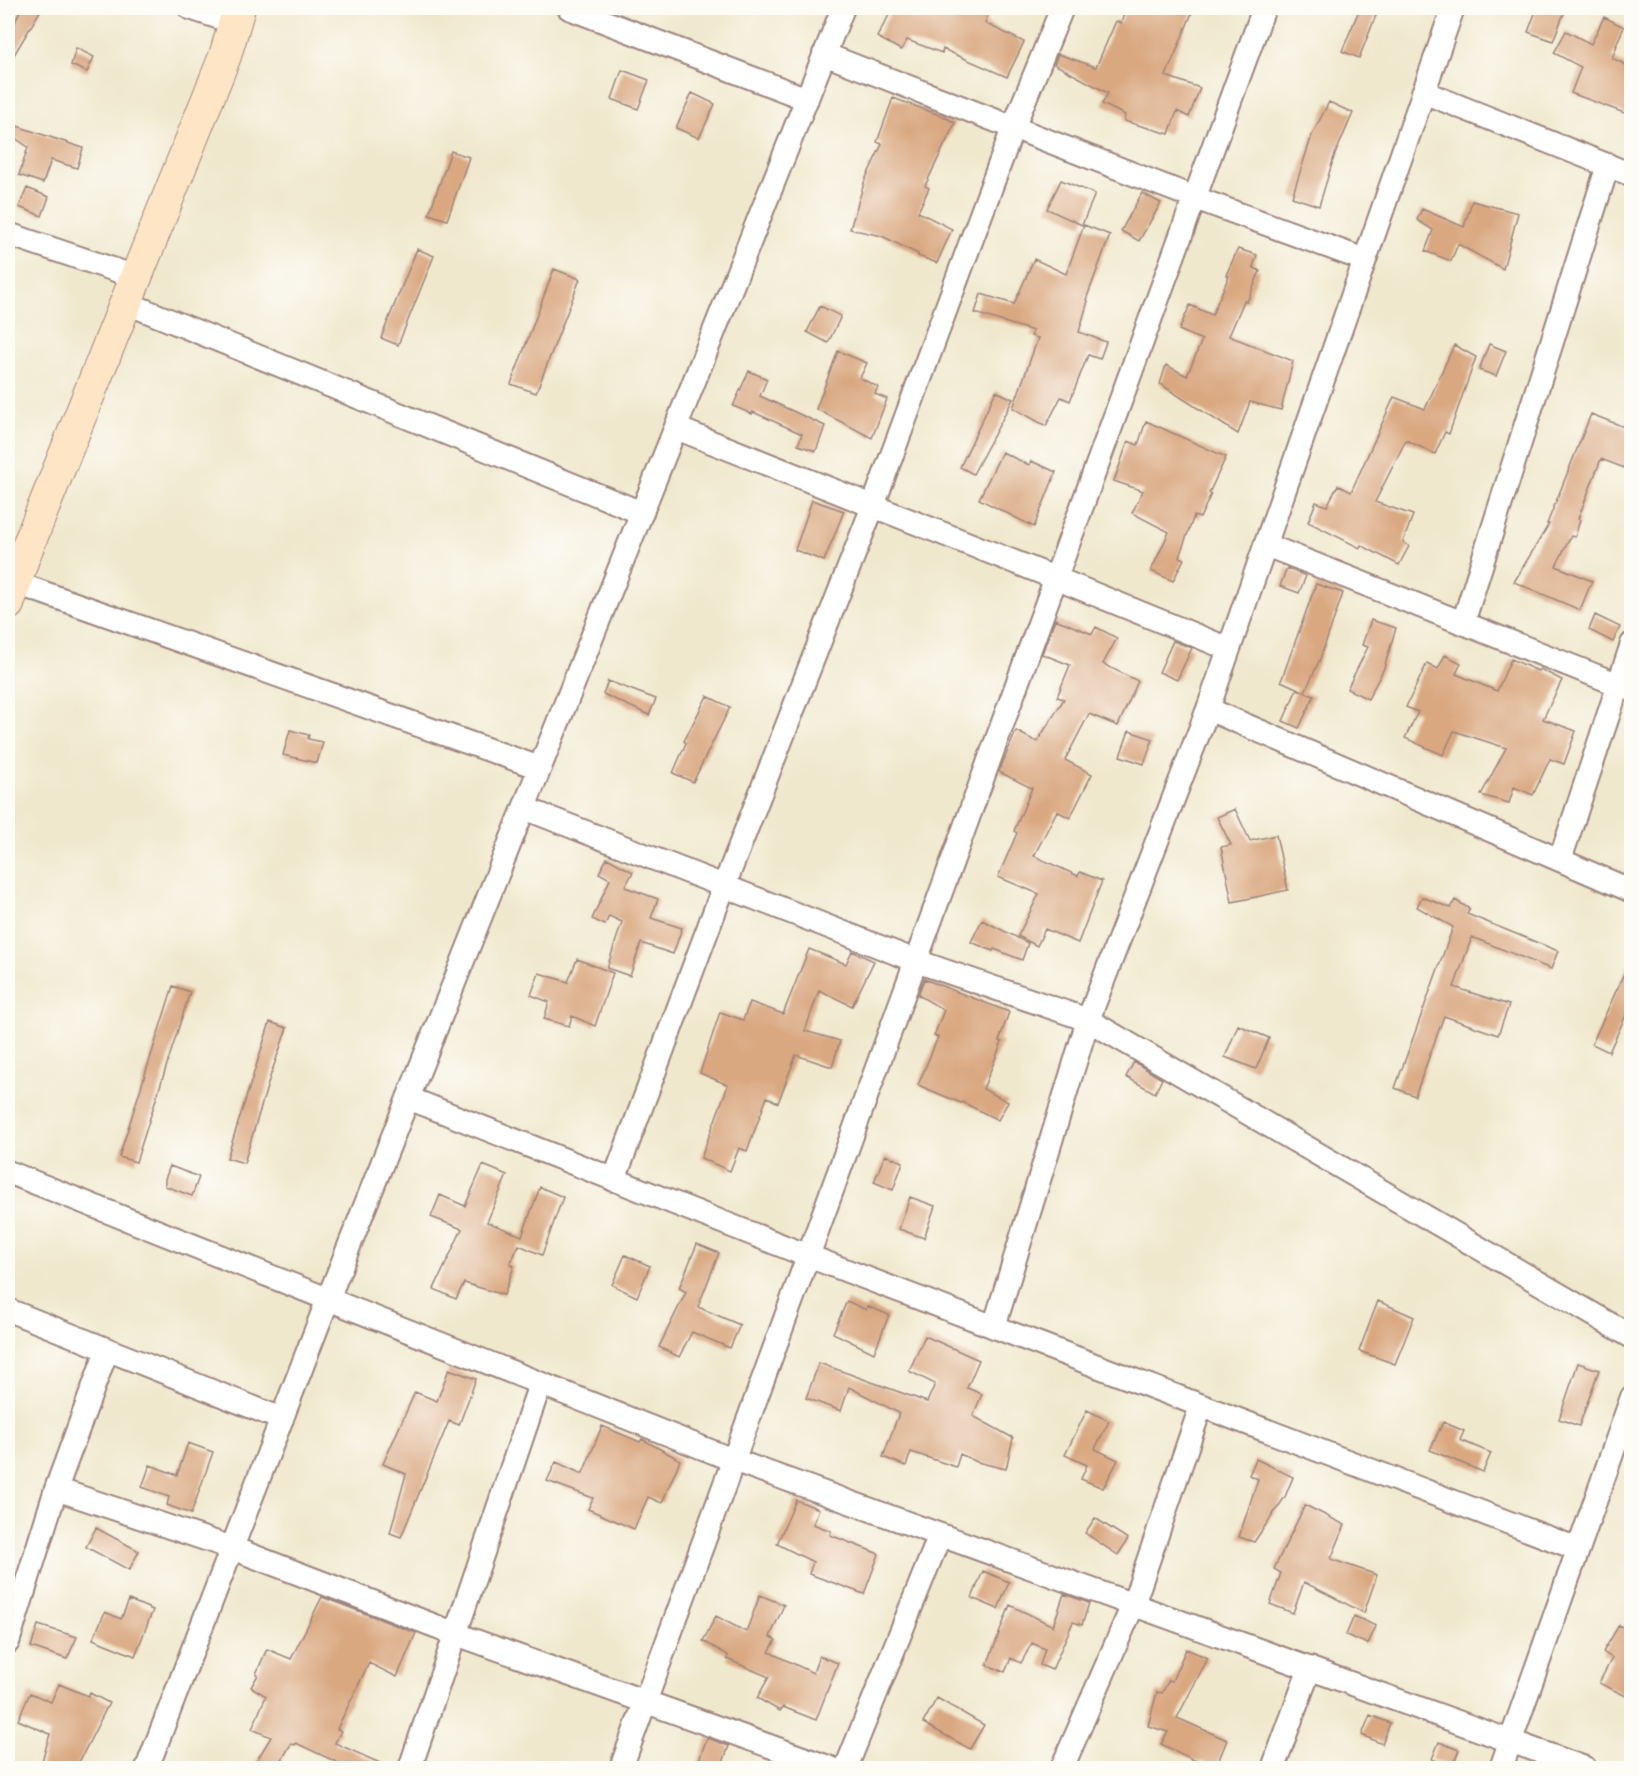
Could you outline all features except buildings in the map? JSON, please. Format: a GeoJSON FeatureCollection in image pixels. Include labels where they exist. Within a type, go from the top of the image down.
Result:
{"type":"FeatureCollection","features":[{"type":"Feature","properties":{"kind":"street"},"geometry":{"type":"LineString","coordinates":[[190,8],[237,15],[225,56],[14,573],[540,768]]}},
{"type":"Feature","properties":{"kind":"street"},"geometry":{"type":"LineString","coordinates":[[569,8],[807,99]]}},
{"type":"Feature","properties":{"kind":"street"},"geometry":{"type":"LineString","coordinates":[[147,1768],[328,1299],[843,8]]}},
{"type":"Feature","properties":{"kind":"street"},"geometry":{"type":"LineString","coordinates":[[614,1180],[724,886],[873,506],[1013,128],[1062,8]]}},
{"type":"Feature","properties":{"kind":"street"},"geometry":{"type":"LineString","coordinates":[[621,1768],[1264,8]]}},
{"type":"Feature","properties":{"kind":"street"},"geometry":{"type":"LineString","coordinates":[[993,1327],[1088,1020],[1208,709],[1453,8]]}},
{"type":"Feature","properties":{"kind":"street"},"geometry":{"type":"LineString","coordinates":[[824,54],[1194,198],[1365,260]]}},
{"type":"Feature","properties":{"kind":"street"},"geometry":{"type":"LineString","coordinates":[[1423,92],[1632,175]]}},
{"type":"Feature","properties":{"kind":"street"},"geometry":{"type":"LineString","coordinates":[[1463,623],[1608,165]]}},
{"type":"Feature","properties":{"kind":"street"},"geometry":{"type":"LineString","coordinates":[[8,234],[642,513]]}},
{"type":"Feature","properties":{"kind":"street"},"geometry":{"type":"LineString","coordinates":[[676,428],[1229,649]]}},
{"type":"Feature","properties":{"kind":"street"},"geometry":{"type":"LineString","coordinates":[[1266,545],[1624,687]]}},
{"type":"Feature","properties":{"kind":"street"},"geometry":{"type":"LineString","coordinates":[[1560,860],[1624,687],[1632,644]]}},
{"type":"Feature","properties":{"kind":"street"},"geometry":{"type":"LineString","coordinates":[[1208,709],[1632,891]]}},
{"type":"Feature","properties":{"kind":"street"},"geometry":{"type":"LineString","coordinates":[[524,808],[916,961],[1088,1020],[1632,1337]]}},
{"type":"Feature","properties":{"kind":"street"},"geometry":{"type":"LineString","coordinates":[[408,1098],[808,1256],[1578,1549]]}},
{"type":"Feature","properties":{"kind":"street"},"geometry":{"type":"LineString","coordinates":[[8,1172],[733,1460],[1585,1768]]}},
{"type":"Feature","properties":{"kind":"street"},"geometry":{"type":"LineString","coordinates":[[8,1310],[282,1419]]}},
{"type":"Feature","properties":{"kind":"street"},"geometry":{"type":"LineString","coordinates":[[8,1642],[56,1489],[107,1350]]}},
{"type":"Feature","properties":{"kind":"street"},"geometry":{"type":"LineString","coordinates":[[410,1768],[540,1384]]}},
{"type":"Feature","properties":{"kind":"street"},"geometry":{"type":"LineString","coordinates":[[1501,1768],[1632,1397]]}},
{"type":"Feature","properties":{"kind":"street"},"geometry":{"type":"LineString","coordinates":[[1062,1768],[1133,1605],[1201,1406]]}},
{"type":"Feature","properties":{"kind":"street"},"geometry":{"type":"LineString","coordinates":[[56,1489],[232,1548],[456,1634],[831,1768]]}},
{"type":"Feature","properties":{"kind":"street"},"geometry":{"type":"LineString","coordinates":[[846,1768],[940,1535]]}},
{"type":"Feature","properties":{"kind":"street"},"geometry":{"type":"LineString","coordinates":[[1273,1768],[1310,1668]]}}]}
